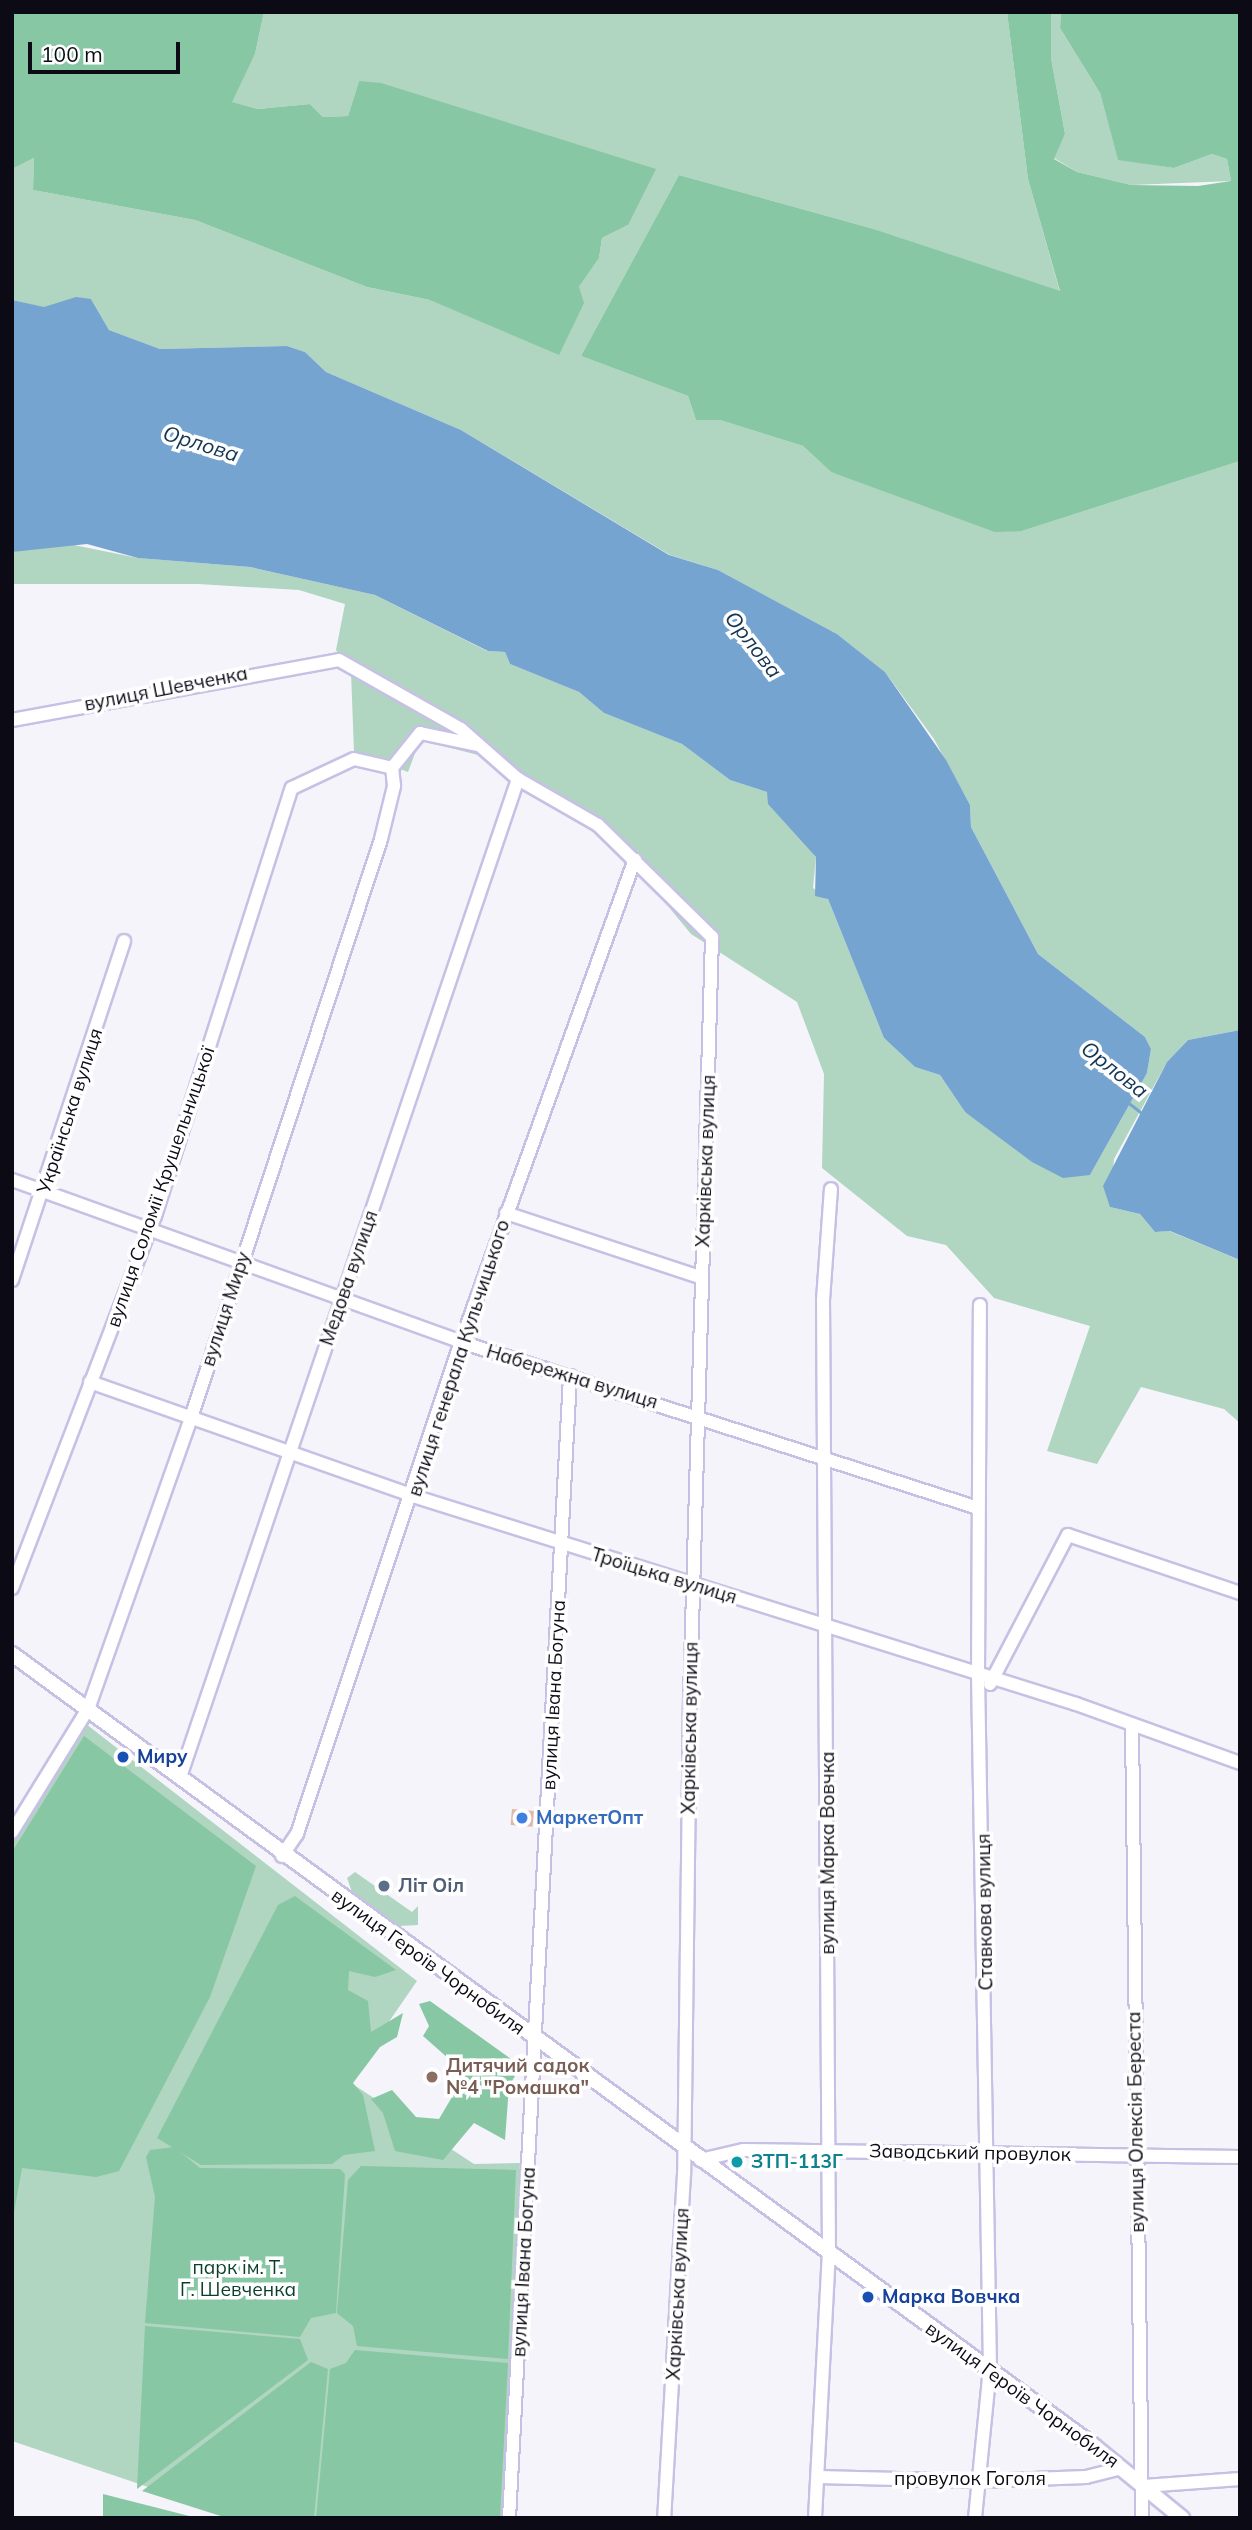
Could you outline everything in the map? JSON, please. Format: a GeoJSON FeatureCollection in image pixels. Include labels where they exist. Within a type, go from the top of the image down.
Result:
{"type":"FeatureCollection","features":[{"type":"Feature","properties":{"kind":"street","name":"вулиця Шевченка"},"geometry":{"type":"LineString","coordinates":[[12,720],[321,659],[354,666],[485,747]]}},
{"type":"Feature","properties":{"kind":"street"},"geometry":{"type":"LineString","coordinates":[[391,768],[419,733],[485,747],[518,779],[598,825],[635,859]]}},
{"type":"Feature","properties":{"kind":"street","name":"вулиця Соломії Крушельницької"},"geometry":{"type":"LineString","coordinates":[[12,1588],[149,1231],[297,782],[354,759],[391,768]]}},
{"type":"Feature","properties":{"kind":"street","name":"вулиця Миру"},"geometry":{"type":"LineString","coordinates":[[12,1832],[88,1709],[191,1418],[381,839],[394,786],[391,768]]}},
{"type":"Feature","properties":{"kind":"street","name":"Медова вулиця"},"geometry":{"type":"LineString","coordinates":[[180,1777],[518,779]]}},
{"type":"Feature","properties":{"kind":"street","name":"Харківська вулиця"},"geometry":{"type":"LineString","coordinates":[[635,859],[712,937],[698,1414],[682,2147],[664,2518]]}},
{"type":"Feature","properties":{"kind":"street","name":"вулиця генерала Кульчицького"},"geometry":{"type":"LineString","coordinates":[[282,1856],[297,1834],[413,1496],[461,1342],[635,859]]}},
{"type":"Feature","properties":{"kind":"street","name":"Українська вулиця"},"geometry":{"type":"LineString","coordinates":[[12,1280],[45,1192],[124,941]]}},
{"type":"Feature","properties":{"kind":"street","name":"Набережна вулиця"},"geometry":{"type":"LineString","coordinates":[[12,1180],[149,1231],[242,1260],[461,1342],[698,1414],[978,1508]]}},
{"type":"Feature","properties":{"kind":"street","name":"вулиця Марка Вовчка"},"geometry":{"type":"LineString","coordinates":[[816,2518],[829,2254],[823,1300],[831,1189]]}},
{"type":"Feature","properties":{"kind":"street"},"geometry":{"type":"LineString","coordinates":[[506,1213],[702,1278]]}},
{"type":"Feature","properties":{"kind":"street","name":"Ставкова вулиця"},"geometry":{"type":"LineString","coordinates":[[975,2518],[990,2370],[978,1674],[980,1305]]}},
{"type":"Feature","properties":{"kind":"street","name":"вулиця Івана Богуна"},"geometry":{"type":"LineString","coordinates":[[509,2518],[537,2041],[570,1376]]}},
{"type":"Feature","properties":{"kind":"street","name":"Троїцька вулиця"},"geometry":{"type":"LineString","coordinates":[[90,1382],[413,1496],[978,1674],[1240,1763]]}},
{"type":"Feature","properties":{"kind":"street"},"geometry":{"type":"LineString","coordinates":[[980,1696],[993,1679],[1068,1535],[1240,1593]]}},
{"type":"Feature","properties":{"kind":"street","name":"вулиця Героїв Чорнобиля"},"geometry":{"type":"LineString","coordinates":[[12,1654],[180,1777],[282,1856],[990,2370],[1122,2468],[1182,2518]]}},
{"type":"Feature","properties":{"kind":"street","name":"вулиця Олексія Береста"},"geometry":{"type":"LineString","coordinates":[[1132,1725],[1136,2156],[1144,2486],[1142,2518]]}},
{"type":"Feature","properties":{"kind":"street","name":"Заводський провулок"},"geometry":{"type":"LineString","coordinates":[[700,2160],[743,2150],[1240,2157]]}},
{"type":"Feature","properties":{"kind":"street","name":"провулок Гоголя"},"geometry":{"type":"LineString","coordinates":[[817,2477],[979,2481],[1086,2477],[1122,2468]]}},
{"type":"Feature","properties":{"kind":"street"},"geometry":{"type":"LineString","coordinates":[[1144,2486],[1240,2479]]}},
{"type":"Feature","properties":{"kind":"green space"},"geometry":{"type":"Polygon","coordinates":[[[12,12],[264,12],[255,54],[232,102],[258,109],[310,104],[323,117],[348,116],[359,81],[381,83],[656,169],[628,225],[602,238],[599,258],[579,287],[584,303],[559,355],[430,300],[367,287],[195,220],[33,190],[34,158],[12,169],[12,12]]]}},
{"type":"Feature","properties":{"kind":"green space"},"geometry":{"type":"Polygon","coordinates":[[[264,12],[1007,12],[1028,179],[1060,292],[874,229],[679,175],[581,356],[688,396],[696,420],[720,420],[803,446],[831,472],[1022,531],[1240,461],[1240,1030],[1188,1040],[1167,1062],[1114,1159],[1110,1207],[1140,1214],[1155,1232],[1169,1231],[1240,1260],[1240,1423],[1224,1409],[1141,1387],[1097,1464],[1047,1451],[1090,1326],[994,1298],[946,1245],[907,1236],[822,1168],[824,1074],[797,1002],[691,934],[621,849],[478,755],[420,740],[408,772],[354,752],[351,672],[336,650],[345,604],[299,590],[198,584],[12,584],[12,552],[59,542],[138,558],[250,567],[375,595],[487,651],[505,652],[510,664],[579,692],[604,713],[682,744],[730,780],[767,792],[816,857],[813,888],[828,899],[884,1038],[915,1067],[940,1075],[965,1112],[993,1131],[1090,1175],[1147,1073],[1151,1049],[1145,1037],[1038,954],[971,827],[970,805],[934,739],[885,672],[837,634],[718,570],[670,555],[461,430],[326,372],[305,352],[287,346],[160,349],[109,330],[91,299],[44,308],[12,300],[12,169],[34,158],[33,190],[195,220],[367,287],[430,300],[579,287],[599,258],[602,238],[628,225],[359,81],[348,116],[323,117],[310,104],[258,109],[231,102],[255,54],[264,12]]]}},
{"type":"Feature","properties":{"kind":"green space"},"geometry":{"type":"Polygon","coordinates":[[[1007,12],[1051,12],[1051,58],[1065,134],[1054,159],[1077,172],[1131,185],[1198,186],[1231,181],[1227,159],[1212,154],[1174,168],[1118,160],[1100,93],[1060,28],[1061,12],[1240,12],[1240,461],[1022,531],[995,532],[831,472],[803,446],[720,420],[696,420],[688,396],[581,356],[679,175],[874,229],[1060,291],[1028,179],[1007,12]]]}},
{"type":"Feature","properties":{"kind":"green space"},"geometry":{"type":"Polygon","coordinates":[[[1051,12],[1061,12],[1060,28],[1100,93],[1118,159],[1174,168],[1212,154],[1227,159],[1231,181],[1131,185],[1077,172],[1054,158],[1065,134],[1051,58],[1051,12]]]}},
{"type":"Feature","properties":{"kind":"green space","name":"парк ім. Т. Г. Шевченка"},"geometry":{"type":"Polygon","coordinates":[[[86,1724],[417,1981],[348,2081],[474,2164],[520,2163],[503,2518],[240,2518],[12,2441],[12,1843],[86,1724]]]}},
{"type":"Feature","properties":{"kind":"green space"},"geometry":{"type":"Polygon","coordinates":[[[84,1736],[256,1866],[210,1997],[119,2171],[96,2177],[22,2168],[12,2223],[12,1852],[84,1736]]]}},
{"type":"Feature","properties":{"kind":"green space"},"geometry":{"type":"Polygon","coordinates":[[[355,1872],[412,1912],[418,1906],[418,1925],[399,1926],[352,1892],[347,1878],[355,1872]]]}},
{"type":"Feature","properties":{"kind":"green space"},"geometry":{"type":"Polygon","coordinates":[[[295,1896],[396,1970],[375,1977],[349,1971],[348,1990],[368,2001],[371,2032],[403,2013],[397,2037],[380,2047],[353,2083],[363,2095],[375,2151],[344,2155],[332,2164],[201,2165],[157,2138],[278,1905],[295,1896]]]}},
{"type":"Feature","properties":{"kind":"green space"},"geometry":{"type":"Polygon","coordinates":[[[430,2001],[521,2066],[509,2086],[505,2140],[474,2123],[443,2160],[395,2151],[383,2113],[371,2099],[392,2090],[416,2117],[439,2119],[466,2074],[423,2036],[429,2026],[419,2004],[430,2001]]]}},
{"type":"Feature","properties":{"kind":"green space"},"geometry":{"type":"Polygon","coordinates":[[[174,2147],[200,2168],[340,2169],[345,2174],[336,2313],[311,2318],[300,2337],[145,2323],[155,2197],[146,2157],[150,2150],[174,2147]]]}},
{"type":"Feature","properties":{"kind":"green space"},"geometry":{"type":"Polygon","coordinates":[[[361,2166],[516,2170],[508,2359],[357,2346],[353,2326],[337,2313],[348,2180],[361,2166]]]}},
{"type":"Feature","properties":{"kind":"green space"},"geometry":{"type":"Polygon","coordinates":[[[145,2326],[300,2339],[308,2360],[137,2489],[145,2326]]]}},
{"type":"Feature","properties":{"kind":"green space"},"geometry":{"type":"Polygon","coordinates":[[[355,2350],[508,2363],[500,2518],[316,2518],[330,2369],[346,2363],[355,2350]]]}},
{"type":"Feature","properties":{"kind":"green space"},"geometry":{"type":"Polygon","coordinates":[[[311,2362],[328,2369],[314,2518],[227,2518],[142,2491],[311,2362]]]}},
{"type":"Feature","properties":{"kind":"green space"},"geometry":{"type":"Polygon","coordinates":[[[103,2494],[197,2518],[103,2518],[103,2494]]]}},
{"type":"Feature","properties":{"kind":"water"},"geometry":{"type":"Polygon","coordinates":[[[76,297],[91,299],[109,330],[160,349],[287,346],[305,352],[326,372],[461,430],[669,555],[718,570],[837,634],[885,672],[946,760],[970,805],[971,827],[1038,954],[1145,1037],[1151,1049],[1147,1073],[1090,1175],[1063,1178],[1032,1162],[965,1112],[940,1075],[915,1067],[884,1038],[828,899],[815,896],[816,857],[768,804],[767,792],[730,780],[682,744],[604,713],[579,692],[510,664],[505,652],[488,651],[375,595],[250,567],[138,558],[87,544],[12,552],[12,300],[44,307],[76,297]]]}},
{"type":"Feature","properties":{"kind":"water"},"geometry":{"type":"Polygon","coordinates":[[[1240,1030],[1240,1260],[1170,1231],[1155,1232],[1140,1214],[1110,1207],[1103,1186],[1167,1062],[1188,1040],[1240,1030]]]}},
{"type":"Feature","properties":{"kind":"building","name":"МаркетОпт"},"geometry":{"type":"Polygon","coordinates":[[[512,1809],[534,1811],[533,1827],[511,1825],[512,1809]]]}},
{"type":"Feature","properties":{"kind":"waterway","name":"Орлова"},"geometry":{"type":"LineString","coordinates":[[1129,1103],[1143,1114]]}},
{"type":"Feature","properties":{"kind":"place","name":"Миру"},"geometry":{"type":"Point","coordinates":[123,1757]}},
{"type":"Feature","properties":{"kind":"place","name":"МаркетОпт"},"geometry":{"type":"Point","coordinates":[522,1818]}},
{"type":"Feature","properties":{"kind":"place","name":"Літ Оіл"},"geometry":{"type":"Point","coordinates":[384,1886]}},
{"type":"Feature","properties":{"kind":"place","name":"Дитячий садок №4 \"Ромашка\""},"geometry":{"type":"Point","coordinates":[432,2077]}},
{"type":"Feature","properties":{"kind":"place","name":"ЗТП-113Г"},"geometry":{"type":"Point","coordinates":[737,2162]}},
{"type":"Feature","properties":{"kind":"place","name":"Марка Вовчка"},"geometry":{"type":"Point","coordinates":[868,2297]}}]}
